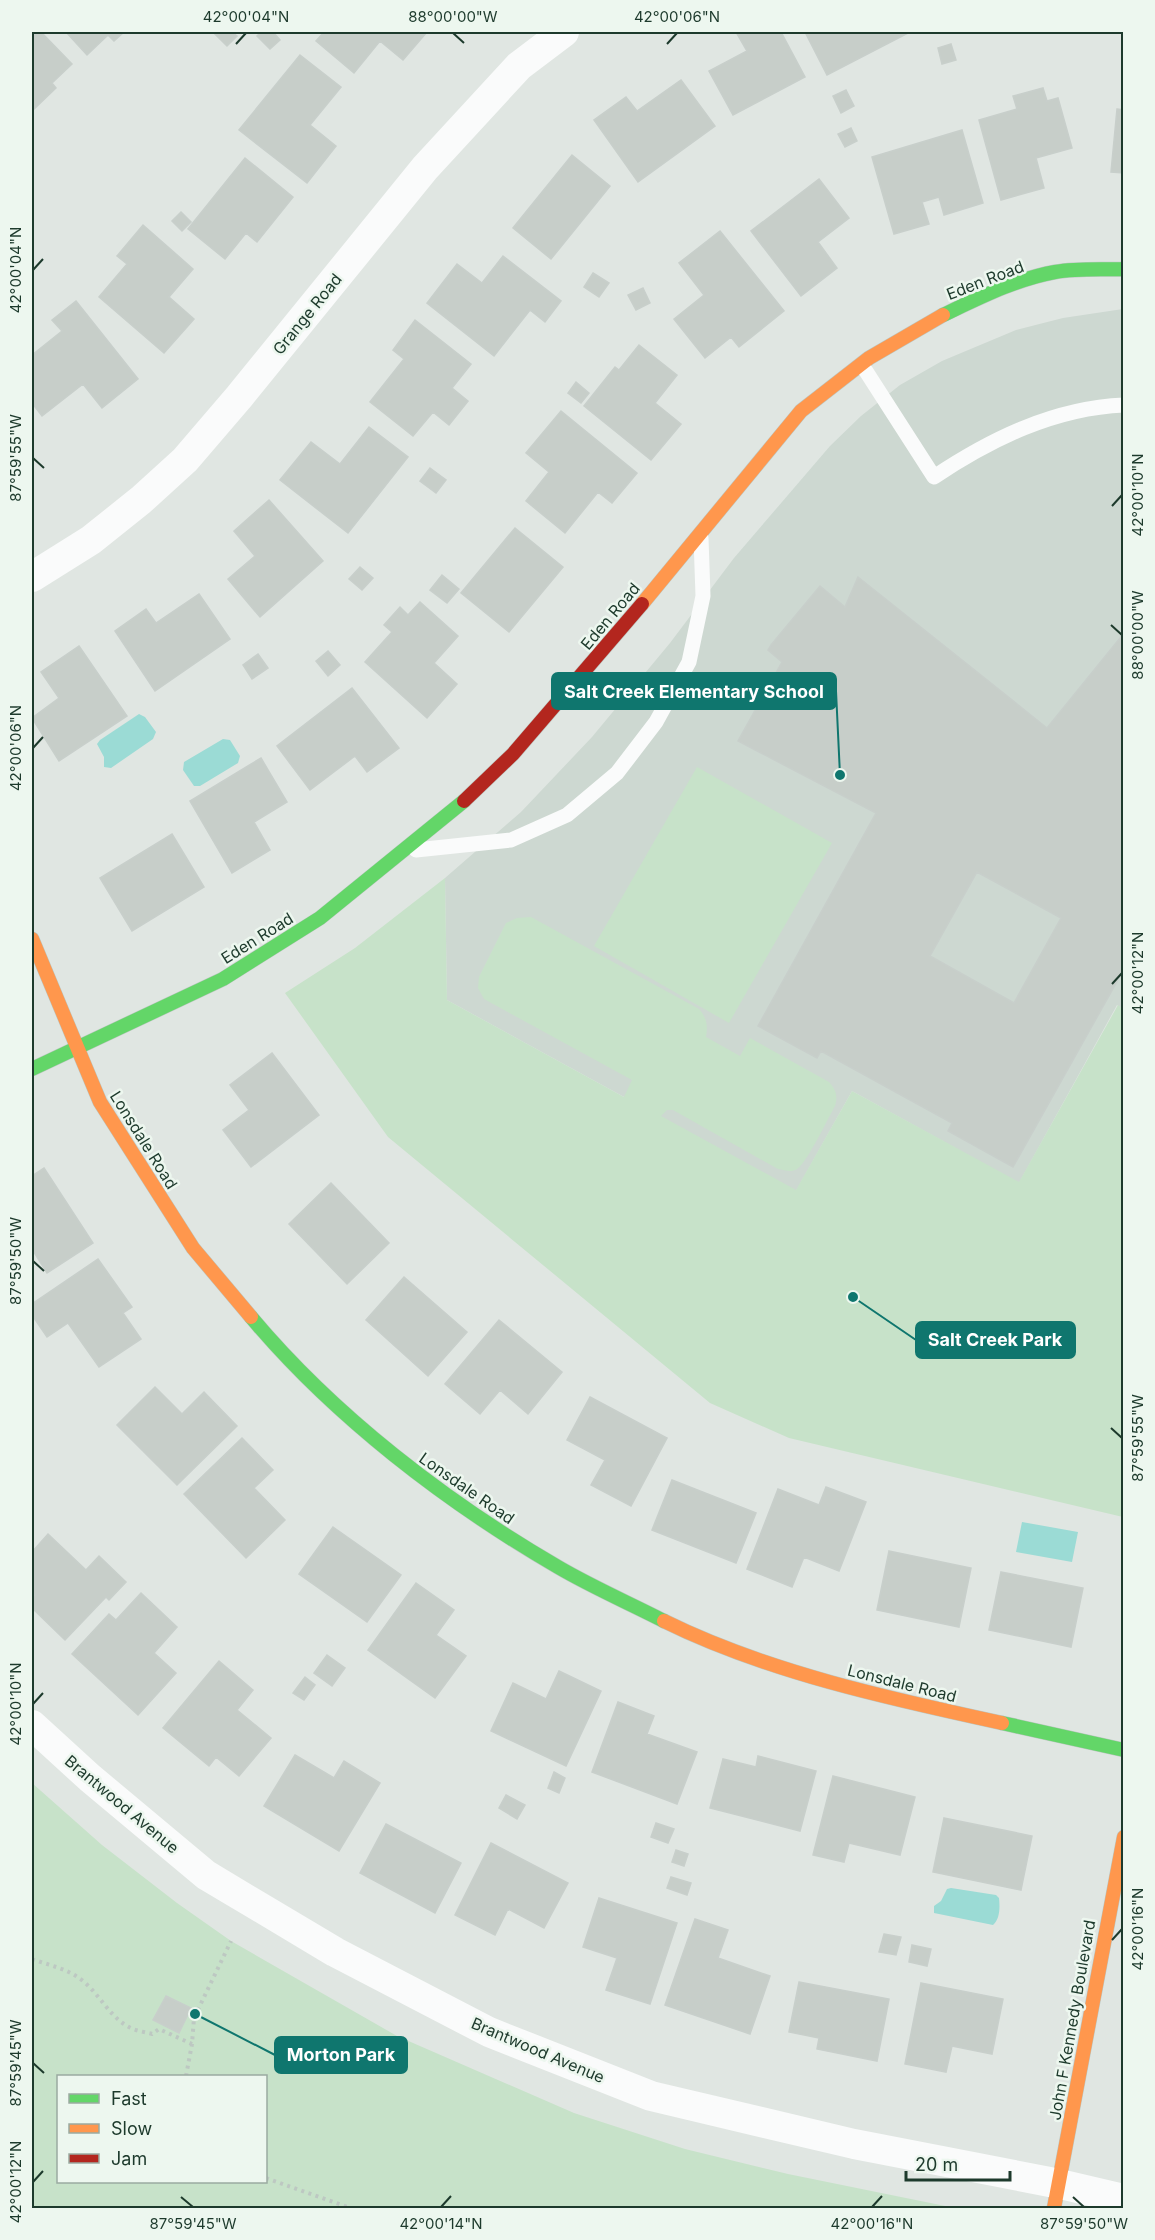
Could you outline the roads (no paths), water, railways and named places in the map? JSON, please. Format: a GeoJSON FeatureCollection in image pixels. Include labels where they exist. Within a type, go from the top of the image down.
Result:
{"type":"FeatureCollection","features":[{"type":"Feature","properties":{"kind":"street","name":"Grange Road"},"geometry":{"type":"LineString","coordinates":[[32,577],[91,540],[141,500],[185,459],[239,397],[425,168],[519,66],[564,32]]}},
{"type":"Feature","properties":{"kind":"street","name":"Eden Road"},"geometry":{"type":"LineString","coordinates":[[32,1070],[223,979],[320,918],[452,813],[513,754],[587,670],[801,411],[824,390],[896,339],[953,308],[1009,286],[1055,272],[1124,269]]}},
{"type":"Feature","properties":{"kind":"street","name":"Lonsdale Road"},"geometry":{"type":"LineString","coordinates":[[32,939],[100,1102],[193,1248],[216,1278],[276,1346],[350,1417],[396,1457],[486,1523],[559,1568],[646,1614],[687,1632],[764,1662],[914,1704],[1124,1750]]}},
{"type":"Feature","properties":{"kind":"street","name":"Brantwood Avenue"},"geometry":{"type":"LineString","coordinates":[[32,1725],[90,1778],[206,1875],[335,1952],[489,2032],[651,2096],[854,2144],[1057,2196],[1124,2199]]}},
{"type":"Feature","properties":{"kind":"street","name":"John F Kennedy Boulevard"},"geometry":{"type":"LineString","coordinates":[[1057,2196],[1124,1837]]}},
{"type":"Feature","properties":{"kind":"lane"},"geometry":{"type":"LineString","coordinates":[[862,365],[934,477],[1003,436],[1079,411],[1124,405]]}},
{"type":"Feature","properties":{"kind":"lane"},"geometry":{"type":"LineString","coordinates":[[404,851],[511,840],[567,815],[617,773],[656,722],[689,662],[703,596],[701,532]]}},
{"type":"Feature","properties":{"kind":"water"},"geometry":{"type":"Polygon","coordinates":[[[139,714],[145,717],[156,732],[153,739],[111,768],[104,767],[104,757],[97,744],[139,714]]]}},
{"type":"Feature","properties":{"kind":"water"},"geometry":{"type":"Polygon","coordinates":[[[223,739],[230,740],[240,756],[238,763],[200,786],[194,786],[183,770],[184,762],[223,739]]]}},
{"type":"Feature","properties":{"kind":"water"},"geometry":{"type":"Polygon","coordinates":[[[1022,1522],[1078,1532],[1072,1562],[1016,1552],[1022,1522]]]}},
{"type":"Feature","properties":{"kind":"water"},"geometry":{"type":"Polygon","coordinates":[[[947,1889],[996,1895],[999,1898],[999,1909],[993,1925],[934,1913],[934,1906],[941,1901],[947,1889]]]}},
{"type":"Feature","properties":{"kind":"place","name":"Salt Creek Elementary School"},"geometry":{"type":"Point","coordinates":[840,775]}},
{"type":"Feature","properties":{"kind":"place","name":"Salt Creek Park"},"geometry":{"type":"Point","coordinates":[853,1297]}},
{"type":"Feature","properties":{"kind":"place","name":"Morton Park"},"geometry":{"type":"Point","coordinates":[195,2014]}}]}
